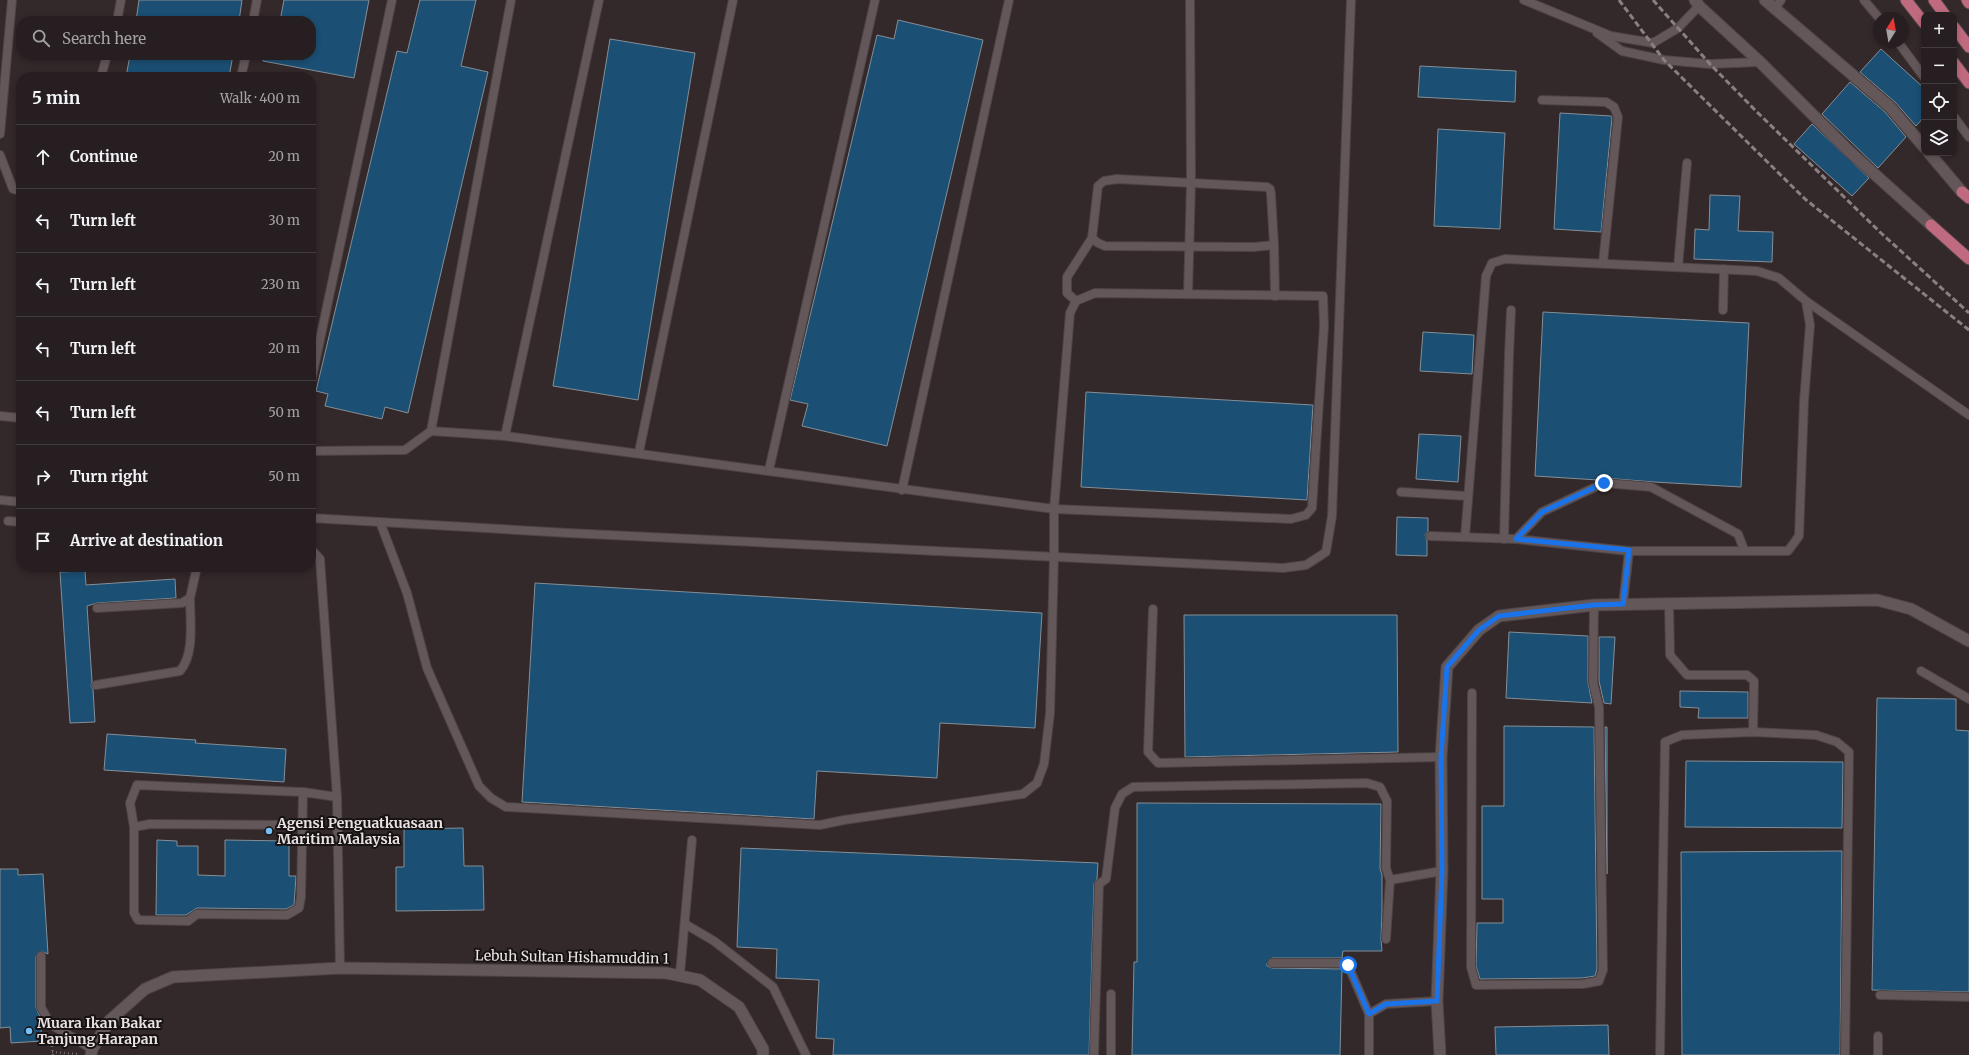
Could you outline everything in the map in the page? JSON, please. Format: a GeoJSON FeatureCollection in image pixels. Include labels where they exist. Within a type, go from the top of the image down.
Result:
{"type":"FeatureCollection","features":[{"type":"Feature","properties":{"kind":"main road"},"geometry":{"type":"LineString","coordinates":[[1906,0],[1921,19]]}},
{"type":"Feature","properties":{"kind":"main road"},"geometry":{"type":"LineString","coordinates":[[1934,0],[1943,12]]}},
{"type":"Feature","properties":{"kind":"main road"},"geometry":{"type":"LineString","coordinates":[[1957,31],[1969,47]]}},
{"type":"Feature","properties":{"kind":"main road"},"geometry":{"type":"LineString","coordinates":[[1957,67],[1969,83]]}},
{"type":"Feature","properties":{"kind":"main road"},"geometry":{"type":"LineString","coordinates":[[1931,225],[1969,260]]}},
{"type":"Feature","properties":{"kind":"street"},"geometry":{"type":"LineString","coordinates":[[1765,0],[1774,10],[1890,107],[1921,143]]}},
{"type":"Feature","properties":{"kind":"street"},"geometry":{"type":"LineString","coordinates":[[1697,3],[1760,62],[1849,151],[1931,225]]}},
{"type":"Feature","properties":{"kind":"street"},"geometry":{"type":"LineString","coordinates":[[1932,156],[1965,195]]}},
{"type":"Feature","properties":{"kind":"street"},"geometry":{"type":"LineString","coordinates":[[1440,1055],[1437,1001],[1442,871],[1441,757],[1447,667],[1479,630],[1499,616],[1594,605],[1877,600],[1911,609],[1969,641]]}},
{"type":"Feature","properties":{"kind":"street","name":"Lebuh Sultan Hishamuddin 1"},"geometry":{"type":"LineString","coordinates":[[88,1053],[110,1020],[145,989],[173,977],[340,968],[680,974],[700,980],[739,1007],[763,1049],[763,1055]]}},
{"type":"Feature","properties":{"kind":"lane"},"geometry":{"type":"LineString","coordinates":[[0,134],[12,0]]}},
{"type":"Feature","properties":{"kind":"lane"},"geometry":{"type":"LineString","coordinates":[[118,16],[121,0]]}},
{"type":"Feature","properties":{"kind":"lane"},"geometry":{"type":"LineString","coordinates":[[254,16],[257,0]]}},
{"type":"Feature","properties":{"kind":"lane"},"geometry":{"type":"LineString","coordinates":[[316,358],[392,0]]}},
{"type":"Feature","properties":{"kind":"lane"},"geometry":{"type":"LineString","coordinates":[[431,431],[511,0]]}},
{"type":"Feature","properties":{"kind":"lane"},"geometry":{"type":"LineString","coordinates":[[505,436],[599,0]]}},
{"type":"Feature","properties":{"kind":"lane"},"geometry":{"type":"LineString","coordinates":[[639,452],[734,0]]}},
{"type":"Feature","properties":{"kind":"lane"},"geometry":{"type":"LineString","coordinates":[[769,470],[875,0]]}},
{"type":"Feature","properties":{"kind":"lane"},"geometry":{"type":"LineString","coordinates":[[902,490],[1009,0]]}},
{"type":"Feature","properties":{"kind":"lane"},"geometry":{"type":"LineString","coordinates":[[1188,294],[1191,182],[1190,0]]}},
{"type":"Feature","properties":{"kind":"lane"},"geometry":{"type":"LineString","coordinates":[[316,518],[576,533],[1054,555],[1283,568],[1306,565],[1326,552],[1332,516],[1351,0]]}},
{"type":"Feature","properties":{"kind":"lane"},"geometry":{"type":"LineString","coordinates":[[1524,0],[1611,36],[1653,43],[1678,28],[1697,3]]}},
{"type":"Feature","properties":{"kind":"lane"},"geometry":{"type":"LineString","coordinates":[[1774,10],[1781,0]]}},
{"type":"Feature","properties":{"kind":"lane"},"geometry":{"type":"LineString","coordinates":[[1864,0],[1874,12]]}},
{"type":"Feature","properties":{"kind":"lane"},"geometry":{"type":"LineString","coordinates":[[1583,24],[1622,51],[1664,60],[1710,64],[1760,62]]}},
{"type":"Feature","properties":{"kind":"lane"},"geometry":{"type":"LineString","coordinates":[[1902,48],[1921,73]]}},
{"type":"Feature","properties":{"kind":"lane"},"geometry":{"type":"LineString","coordinates":[[102,72],[106,60]]}},
{"type":"Feature","properties":{"kind":"lane"},"geometry":{"type":"LineString","coordinates":[[242,72],[245,60]]}},
{"type":"Feature","properties":{"kind":"lane"},"geometry":{"type":"LineString","coordinates":[[1542,100],[1606,102],[1614,107],[1618,117],[1603,263]]}},
{"type":"Feature","properties":{"kind":"lane"},"geometry":{"type":"LineString","coordinates":[[1956,120],[1969,137]]}},
{"type":"Feature","properties":{"kind":"lane"},"geometry":{"type":"LineString","coordinates":[[0,155],[12,189],[16,190]]}},
{"type":"Feature","properties":{"kind":"lane"},"geometry":{"type":"LineString","coordinates":[[1678,267],[1687,163]]}},
{"type":"Feature","properties":{"kind":"lane"},"geometry":{"type":"LineString","coordinates":[[1076,300],[1067,293],[1067,277],[1092,238],[1098,186],[1104,181],[1117,179],[1191,182],[1267,187],[1270,189],[1274,244],[1275,296]]}},
{"type":"Feature","properties":{"kind":"lane"},"geometry":{"type":"LineString","coordinates":[[1092,238],[1098,244],[1105,246],[1254,247],[1274,244]]}},
{"type":"Feature","properties":{"kind":"lane"},"geometry":{"type":"LineString","coordinates":[[1465,537],[1467,496],[1486,276],[1492,263],[1505,259],[1757,271],[1779,278],[1806,301],[1969,415]]}},
{"type":"Feature","properties":{"kind":"lane"},"geometry":{"type":"LineString","coordinates":[[1723,310],[1724,269]]}},
{"type":"Feature","properties":{"kind":"lane"},"geometry":{"type":"LineString","coordinates":[[316,451],[405,450],[431,431],[505,436],[639,452],[902,490],[1054,509],[1291,519],[1306,515],[1312,508],[1324,326],[1323,296],[1095,293],[1076,300],[1070,313],[1054,509],[1050,713],[1044,764],[1036,783],[1023,794],[844,820],[820,825],[506,807],[491,798],[479,786],[427,668],[407,593],[380,522]]}},
{"type":"Feature","properties":{"kind":"lane"},"geometry":{"type":"LineString","coordinates":[[1430,536],[1516,539],[1629,550],[1788,551],[1799,536],[1804,401],[1810,325],[1806,301]]}},
{"type":"Feature","properties":{"kind":"lane"},"geometry":{"type":"LineString","coordinates":[[1504,539],[1512,310]]}},
{"type":"Feature","properties":{"kind":"lane"},"geometry":{"type":"LineString","coordinates":[[0,416],[16,418]]}},
{"type":"Feature","properties":{"kind":"lane"},"geometry":{"type":"LineString","coordinates":[[1516,539],[1542,512],[1604,483],[1650,487],[1738,534],[1744,550]]}},
{"type":"Feature","properties":{"kind":"lane"},"geometry":{"type":"LineString","coordinates":[[1401,492],[1467,496]]}},
{"type":"Feature","properties":{"kind":"lane"},"geometry":{"type":"LineString","coordinates":[[0,500],[16,502]]}},
{"type":"Feature","properties":{"kind":"lane"},"geometry":{"type":"LineString","coordinates":[[8,521],[16,522]]}},
{"type":"Feature","properties":{"kind":"lane"},"geometry":{"type":"LineString","coordinates":[[1623,604],[1629,550]]}},
{"type":"Feature","properties":{"kind":"lane"},"geometry":{"type":"LineString","coordinates":[[316,555],[320,559],[337,796],[340,968]]}},
{"type":"Feature","properties":{"kind":"lane"},"geometry":{"type":"LineString","coordinates":[[96,685],[180,670],[185,665],[189,648],[190,598],[196,572]]}},
{"type":"Feature","properties":{"kind":"lane"},"geometry":{"type":"LineString","coordinates":[[98,608],[182,603],[190,598]]}},
{"type":"Feature","properties":{"kind":"lane"},"geometry":{"type":"LineString","coordinates":[[1669,603],[1670,655],[1687,675],[1747,675],[1754,681],[1753,732]]}},
{"type":"Feature","properties":{"kind":"lane"},"geometry":{"type":"LineString","coordinates":[[1472,693],[1471,967],[1476,985],[1583,984],[1599,981],[1603,970],[1599,707],[1593,682],[1594,605]]}},
{"type":"Feature","properties":{"kind":"lane"},"geometry":{"type":"LineString","coordinates":[[1153,609],[1148,752],[1158,763],[1441,757]]}},
{"type":"Feature","properties":{"kind":"lane"},"geometry":{"type":"LineString","coordinates":[[1921,671],[1969,699]]}},
{"type":"Feature","properties":{"kind":"lane"},"geometry":{"type":"LineString","coordinates":[[1660,1055],[1665,742],[1682,735],[1753,732],[1816,735],[1837,742],[1849,752],[1848,904],[1844,1027],[1845,1055]]}},
{"type":"Feature","properties":{"kind":"lane"},"geometry":{"type":"LineString","coordinates":[[1094,1055],[1099,884],[1106,879],[1115,808],[1122,794],[1133,787],[1367,783],[1380,787],[1387,801],[1386,868],[1390,880],[1386,939]]}},
{"type":"Feature","properties":{"kind":"lane"},"geometry":{"type":"LineString","coordinates":[[303,792],[301,897],[299,908],[287,915],[197,914],[188,921],[138,920],[134,913],[134,827],[130,802],[137,785],[303,792],[337,796]]}},
{"type":"Feature","properties":{"kind":"lane"},"geometry":{"type":"LineString","coordinates":[[134,827],[150,824],[303,825]]}},
{"type":"Feature","properties":{"kind":"lane"},"geometry":{"type":"LineString","coordinates":[[680,974],[692,840]]}},
{"type":"Feature","properties":{"kind":"lane"},"geometry":{"type":"LineString","coordinates":[[1390,880],[1442,871]]}},
{"type":"Feature","properties":{"kind":"lane"},"geometry":{"type":"LineString","coordinates":[[685,924],[714,941],[773,987],[806,1055]]}},
{"type":"Feature","properties":{"kind":"lane"},"geometry":{"type":"LineString","coordinates":[[41,956],[41,1007],[50,1024],[88,1053]]}},
{"type":"Feature","properties":{"kind":"lane"},"geometry":{"type":"LineString","coordinates":[[1272,963],[1343,963],[1348,965],[1369,1014],[1369,1055]]}},
{"type":"Feature","properties":{"kind":"lane"},"geometry":{"type":"LineString","coordinates":[[1111,994],[1111,1055]]}},
{"type":"Feature","properties":{"kind":"lane"},"geometry":{"type":"LineString","coordinates":[[1880,995],[1969,997]]}},
{"type":"Feature","properties":{"kind":"lane"},"geometry":{"type":"LineString","coordinates":[[1369,1014],[1386,1004],[1437,1001]]}},
{"type":"Feature","properties":{"kind":"lane"},"geometry":{"type":"LineString","coordinates":[[1878,1036],[1878,1055]]}},
{"type":"Feature","properties":{"kind":"path"},"geometry":{"type":"LineString","coordinates":[[52,1052],[88,1053]]}},
{"type":"Feature","properties":{"kind":"building"},"geometry":{"type":"Polygon","coordinates":[[[139,0],[242,0],[240,16],[137,16],[139,0]]]}},
{"type":"Feature","properties":{"kind":"building"},"geometry":{"type":"Polygon","coordinates":[[[284,0],[369,0],[354,78],[263,61],[316,60],[316,16],[281,16],[284,0]]]}},
{"type":"Feature","properties":{"kind":"building"},"geometry":{"type":"Polygon","coordinates":[[[420,0],[476,0],[461,66],[488,72],[408,413],[385,407],[382,419],[325,406],[328,394],[316,391],[397,51],[407,53],[420,0]]]}},
{"type":"Feature","properties":{"kind":"building"},"geometry":{"type":"Polygon","coordinates":[[[898,20],[983,40],[887,446],[802,426],[808,404],[790,400],[877,35],[894,39],[898,20]]]}},
{"type":"Feature","properties":{"kind":"building"},"geometry":{"type":"Polygon","coordinates":[[[610,39],[695,53],[638,400],[553,386],[610,39]]]}},
{"type":"Feature","properties":{"kind":"building"},"geometry":{"type":"Polygon","coordinates":[[[1881,49],[1921,85],[1921,120],[1916,126],[1895,102],[1860,72],[1881,49]]]}},
{"type":"Feature","properties":{"kind":"building"},"geometry":{"type":"Polygon","coordinates":[[[129,60],[232,60],[230,72],[127,72],[129,60]]]}},
{"type":"Feature","properties":{"kind":"building"},"geometry":{"type":"Polygon","coordinates":[[[1420,66],[1516,71],[1515,102],[1418,97],[1420,66]]]}},
{"type":"Feature","properties":{"kind":"building"},"geometry":{"type":"Polygon","coordinates":[[[1850,82],[1885,112],[1906,137],[1878,168],[1822,114],[1850,82]]]}},
{"type":"Feature","properties":{"kind":"building"},"geometry":{"type":"Polygon","coordinates":[[[1560,113],[1611,116],[1612,118],[1601,232],[1554,229],[1560,113]]]}},
{"type":"Feature","properties":{"kind":"building"},"geometry":{"type":"Polygon","coordinates":[[[1812,124],[1869,178],[1852,196],[1794,144],[1812,124]]]}},
{"type":"Feature","properties":{"kind":"building"},"geometry":{"type":"Polygon","coordinates":[[[1438,129],[1505,133],[1500,229],[1434,226],[1438,129]]]}},
{"type":"Feature","properties":{"kind":"building"},"geometry":{"type":"Polygon","coordinates":[[[1710,195],[1740,196],[1738,231],[1773,232],[1772,262],[1694,259],[1695,229],[1709,230],[1710,195]]]}},
{"type":"Feature","properties":{"kind":"building"},"geometry":{"type":"Polygon","coordinates":[[[1543,312],[1749,323],[1741,487],[1604,478],[1598,480],[1535,476],[1543,312]]]}},
{"type":"Feature","properties":{"kind":"building"},"geometry":{"type":"Polygon","coordinates":[[[1423,332],[1474,335],[1472,374],[1420,371],[1423,332]]]}},
{"type":"Feature","properties":{"kind":"building"},"geometry":{"type":"Polygon","coordinates":[[[1086,392],[1313,405],[1307,500],[1081,487],[1086,392]]]}},
{"type":"Feature","properties":{"kind":"building"},"geometry":{"type":"Polygon","coordinates":[[[1419,434],[1461,436],[1458,482],[1416,479],[1419,434]]]}},
{"type":"Feature","properties":{"kind":"building"},"geometry":{"type":"Polygon","coordinates":[[[1397,517],[1428,518],[1428,531],[1425,535],[1427,541],[1427,556],[1396,555],[1397,517]]]}},
{"type":"Feature","properties":{"kind":"building"},"geometry":{"type":"Polygon","coordinates":[[[60,572],[85,572],[86,585],[175,579],[176,598],[97,603],[87,606],[92,681],[91,686],[93,689],[95,722],[70,723],[60,572]]]}},
{"type":"Feature","properties":{"kind":"building"},"geometry":{"type":"Polygon","coordinates":[[[535,583],[1042,613],[1035,728],[940,723],[937,778],[817,771],[814,819],[522,802],[535,583]]]}},
{"type":"Feature","properties":{"kind":"building"},"geometry":{"type":"Polygon","coordinates":[[[1184,615],[1397,615],[1398,752],[1185,757],[1184,615]]]}},
{"type":"Feature","properties":{"kind":"building"},"geometry":{"type":"Polygon","coordinates":[[[1509,632],[1588,636],[1588,682],[1592,703],[1506,698],[1509,632]]]}},
{"type":"Feature","properties":{"kind":"building"},"geometry":{"type":"Polygon","coordinates":[[[1599,637],[1615,637],[1611,704],[1604,703],[1599,681],[1599,637]]]}},
{"type":"Feature","properties":{"kind":"building"},"geometry":{"type":"Polygon","coordinates":[[[1680,691],[1748,692],[1748,718],[1698,718],[1699,708],[1680,707],[1680,691]]]}},
{"type":"Feature","properties":{"kind":"building"},"geometry":{"type":"Polygon","coordinates":[[[1877,698],[1956,699],[1956,730],[1969,731],[1969,992],[1872,990],[1877,698]]]}},
{"type":"Feature","properties":{"kind":"building"},"geometry":{"type":"Polygon","coordinates":[[[1504,726],[1594,727],[1597,969],[1595,976],[1582,978],[1480,979],[1476,966],[1477,923],[1503,923],[1503,899],[1482,899],[1482,806],[1504,806],[1504,726]]]}},
{"type":"Feature","properties":{"kind":"building"},"geometry":{"type":"Polygon","coordinates":[[[1605,727],[1607,727],[1607,874],[1605,727]]]}},
{"type":"Feature","properties":{"kind":"building"},"geometry":{"type":"Polygon","coordinates":[[[107,734],[196,740],[195,743],[286,749],[284,782],[104,770],[107,734]]]}},
{"type":"Feature","properties":{"kind":"building"},"geometry":{"type":"Polygon","coordinates":[[[1686,761],[1843,762],[1842,828],[1685,827],[1686,761]]]}},
{"type":"Feature","properties":{"kind":"building"},"geometry":{"type":"Polygon","coordinates":[[[1137,803],[1381,804],[1380,868],[1382,875],[1382,951],[1343,951],[1342,958],[1272,958],[1267,963],[1267,966],[1272,968],[1342,969],[1340,1055],[1132,1055],[1134,962],[1137,962],[1137,803]]]}},
{"type":"Feature","properties":{"kind":"building"},"geometry":{"type":"Polygon","coordinates":[[[463,828],[464,866],[483,866],[484,910],[396,911],[396,867],[404,867],[404,829],[463,828]]]}},
{"type":"Feature","properties":{"kind":"building"},"geometry":{"type":"Polygon","coordinates":[[[157,840],[177,841],[177,846],[198,846],[198,875],[225,876],[225,840],[289,841],[289,876],[296,876],[294,905],[286,909],[197,908],[186,915],[156,915],[157,840]]]}},
{"type":"Feature","properties":{"kind":"building"},"geometry":{"type":"Polygon","coordinates":[[[741,848],[1098,863],[1097,879],[1094,884],[1089,1055],[833,1055],[834,1039],[816,1038],[819,980],[776,978],[777,949],[737,947],[741,848]]]}},
{"type":"Feature","properties":{"kind":"building"},"geometry":{"type":"Polygon","coordinates":[[[1842,851],[1840,1055],[1682,1055],[1681,852],[1842,851]]]}},
{"type":"Feature","properties":{"kind":"building"},"geometry":{"type":"Polygon","coordinates":[[[0,869],[18,869],[18,875],[43,874],[48,954],[41,951],[36,956],[36,1007],[40,1017],[42,1041],[11,1043],[10,1027],[0,1028],[0,869]]]}},
{"type":"Feature","properties":{"kind":"building"},"geometry":{"type":"Polygon","coordinates":[[[1608,1025],[1609,1055],[1496,1055],[1495,1027],[1608,1025]]]}},
{"type":"Feature","properties":{"kind":"railway"},"geometry":{"type":"LineString","coordinates":[[1619,0],[1664,60],[1805,199],[1969,330]]}},
{"type":"Feature","properties":{"kind":"railway"},"geometry":{"type":"LineString","coordinates":[[1653,0],[1710,64],[1755,110],[1881,233],[1969,313]]}},
{"type":"Feature","properties":{"kind":"place","name":"Agensi Penguatkuasaan Maritim Malaysia"},"geometry":{"type":"Point","coordinates":[269,831]}},
{"type":"Feature","properties":{"kind":"place","name":"Muara Ikan Bakar Tanjung Harapan"},"geometry":{"type":"Point","coordinates":[29,1031]}},
{"type":"Feature","properties":{"kind":"route"},"geometry":{"type":"LineString","coordinates":[[1348,965],[1369,1014],[1386,1004],[1437,1001],[1442,871],[1441,757],[1447,667],[1479,630],[1499,616],[1594,605],[1623,604],[1629,550],[1516,539],[1542,512],[1604,483]]}}]}
